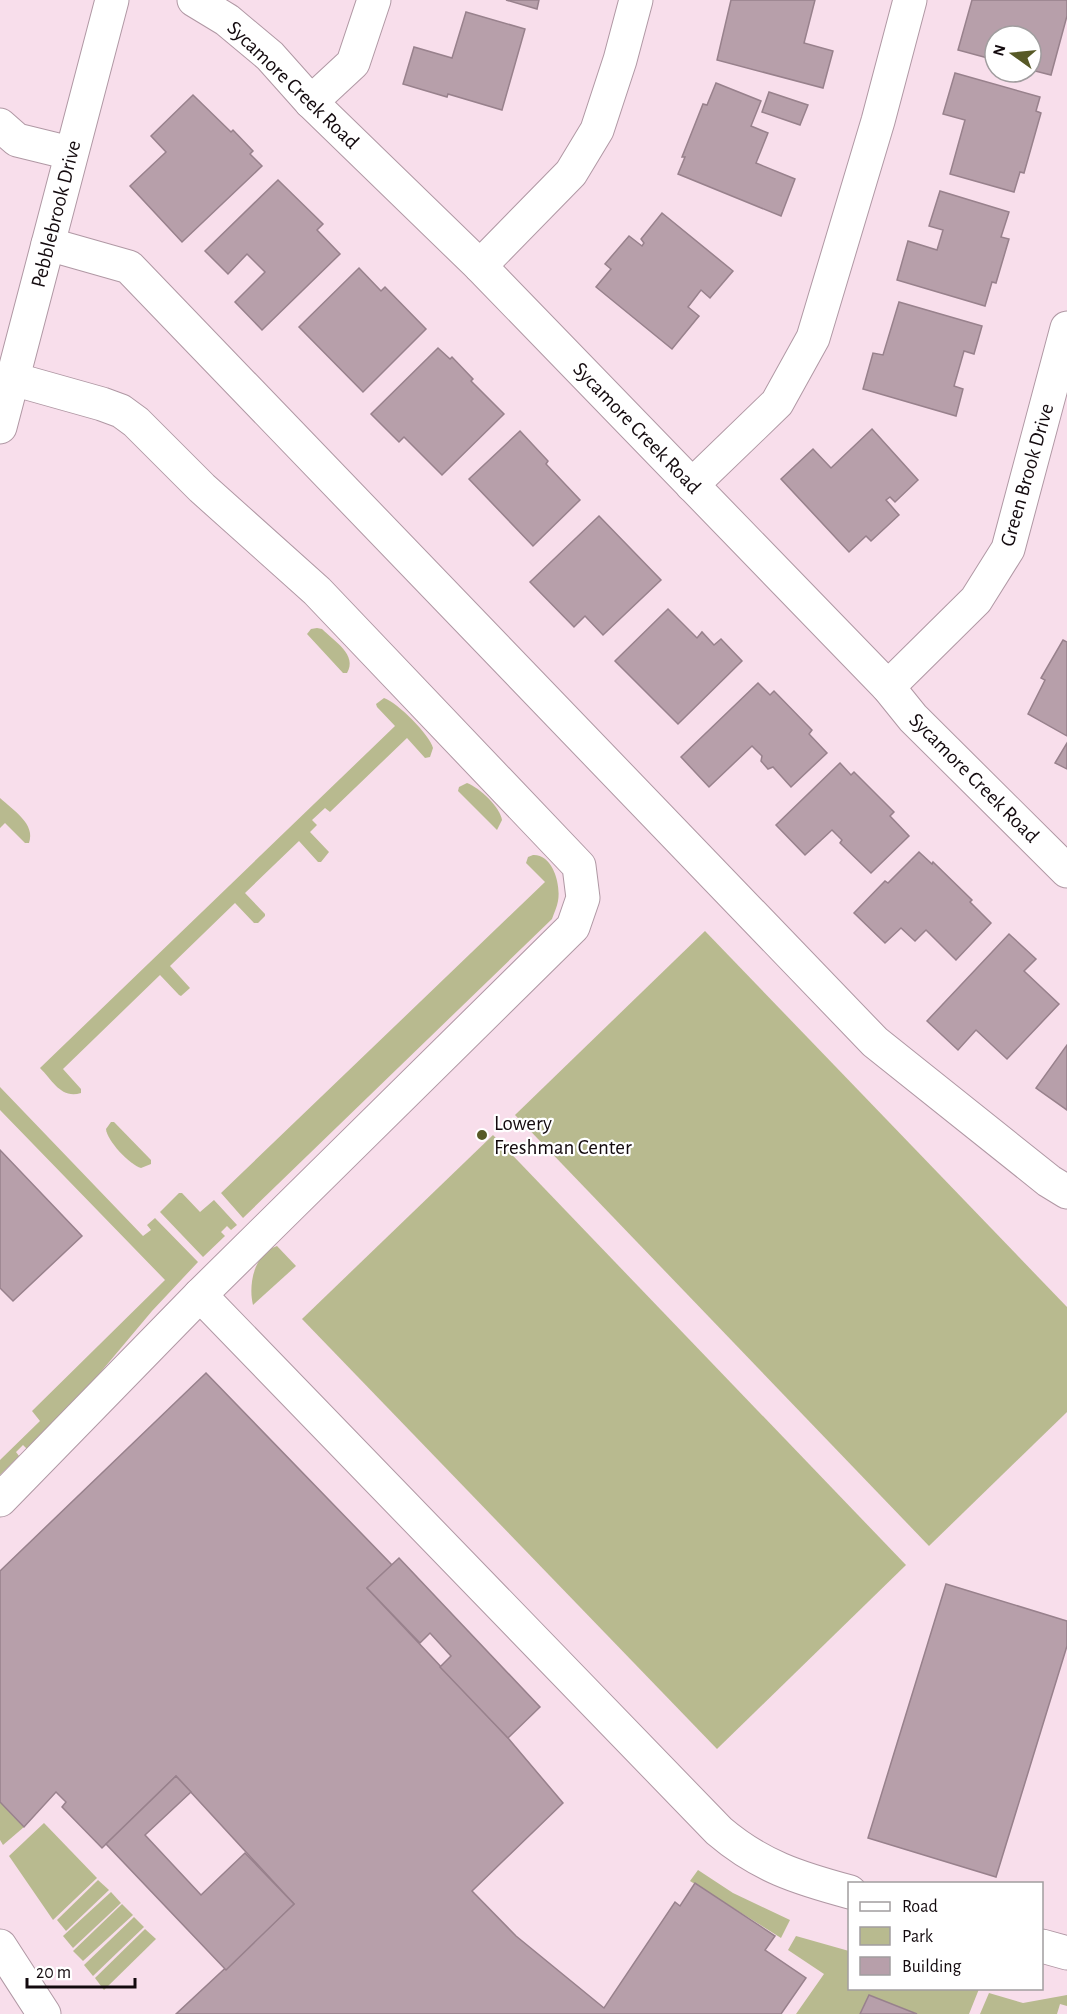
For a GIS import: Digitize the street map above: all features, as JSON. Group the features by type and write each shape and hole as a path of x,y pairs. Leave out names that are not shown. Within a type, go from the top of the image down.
{"street":[{"name":"Pebblebrook Drive","path":"0,427 70,153 112,0"},
{"name":"Sycamore Creek Road","path":"194,0 227,20 270,56 311,102 480,266 888,687 913,718 1067,871"},
{"path":"311,102 353,63 374,0"},
{"path":"480,266 571,173 597,130 620,60 636,0"},
{"path":"692,485 777,404 813,338 878,121 910,0"},
{"path":"0,125 17,140 70,153"},
{"path":"48,244 129,267 874,1042 1048,1181 1067,1192"},
{"name":"Green Brook Drive","path":"888,687 976,600 1008,549 1067,328"},
{"path":"0,1500 200,1295 573,927 583,898 579,866 317,591 202,488 136,422 121,411 102,404 13,379"},
{"path":"200,1295 719,1831 760,1861 788,1874 848,1892"},
{"path":"0,1946 44,2014"},
{"path":"1043,1947 1067,1953"}],"green space":[{"path":"311,629 322,629 347,654 350,666 347,673 343,673 307,634"},
{"path":"384,698 405,713 426,735 433,748 430,757 425,758 407,738 330,812 325,808 312,820 317,825 310,832 329,852 321,862 318,862 299,841 245,893 265,916 258,923 254,923 235,903 170,966 190,988 181,996 160,975 63,1069 81,1089 81,1093 68,1093 58,1088 40,1068 395,726 377,707 376,704"},
{"path":"467,783 483,793 498,809 502,820 497,830 458,791 459,787"},
{"path":"0,798 26,824 30,836 29,843 25,843 5,823 0,828"},
{"path":"533,855 546,860 557,879 559,894 552,919 243,1218 221,1193 545,882 526,863 528,857"},
{"path":"705,931 1067,1307 1067,1412 929,1546 515,1115"},
{"path":"0,1087 143,1236 151,1230 147,1225 155,1218 198,1262 152,1311 73,1405 27,1449 23,1445 16,1452 19,1456 0,1475 0,1460 40,1421 32,1411 165,1280 0,1110"},
{"path":"111,1122 114,1122 151,1160 151,1164 141,1168 120,1152 107,1134 106,1129"},
{"path":"493,1135 906,1565 717,1749 302,1319"},
{"path":"179,1193 182,1193 200,1212 214,1200 237,1225 231,1230 227,1226 221,1232 225,1236 203,1257 160,1212"},
{"path":"277,1246 296,1266 253,1305 251,1288 254,1271 263,1255"},
{"path":"0,1802 24,1827 3,1845 0,1840"},
{"path":"44,1823 97,1878 53,1920 9,1856"},
{"path":"698,1870 733,1893 790,1920 781,1938 690,1881"},
{"path":"98,1880 109,1890 66,1931 57,1920"},
{"path":"111,1892 121,1903 73,1948 63,1936"},
{"path":"122,1904 133,1915 83,1961 73,1951"},
{"path":"134,1917 144,1927 93,1976 84,1965"},
{"path":"145,1929 156,1939 104,1990 95,1978"},
{"path":"796,1936 848,1951 848,1990 979,1990 969,2014 917,2014 869,1995 860,2014 796,2014 824,1974 788,1950"},
{"path":"989,1993 1023,2003 1067,1995 1067,2006 1060,2004 1057,2014 980,2014"}],"building":[{"path":"506,0 539,0 537,9"},
{"path":"731,0 815,0 804,43 833,51 823,88 717,60"},
{"path":"972,0 1067,0 1067,16 1051,75 1043,73 1043,24 983,24 983,57 958,50"},
{"path":"466,12 525,29 502,110 403,84 414,47 452,58"},
{"path":"955,73 983,81 983,84 994,84 1040,97 1036,111 1041,113 1024,173 1020,172 1014,192 950,174 965,120 943,114"},
{"path":"716,83 761,101 751,126 768,133 756,163 795,179 781,216 678,174 685,157 682,157 703,104 707,105"},
{"path":"769,92 808,105 800,125 762,112"},
{"path":"193,95 231,132 233,130 253,151 250,154 262,166 182,242 130,186 166,152 151,136"},
{"path":"278,180 323,224 317,230 340,254 262,330 235,302 265,272 247,254 228,274 205,251"},
{"path":"940,191 1009,212 1001,237 1009,239 996,283 992,282 985,306 897,280 908,241 937,250 943,230 929,226"},
{"path":"662,213 733,271 710,298 701,290 688,307 699,316 672,349 596,287 611,269 605,264 629,236 642,246 644,243 641,239"},
{"path":"359,268 381,291 385,287 426,329 363,392 299,327"},
{"path":"899,302 982,326 974,354 964,351 954,386 963,389 956,416 863,389 873,353 883,355"},
{"path":"438,348 450,359 452,357 473,379 471,381 504,414 442,475 404,437 399,442 371,414"},
{"path":"872,429 918,480 895,502 890,497 886,500 899,515 871,541 866,536 849,552 781,479 813,449 831,468"},
{"path":"520,431 548,461 546,464 580,500 533,546 469,479"},
{"path":"599,516 661,580 603,635 585,616 574,627 530,582"},
{"path":"668,609 697,638 702,632 714,645 721,639 742,661 678,724 615,661"},
{"path":"1063,640 1067,642 1067,736 1028,714 1045,680 1041,678"},
{"path":"758,683 770,695 774,691 812,730 809,734 827,753 791,787 773,767 768,769 761,761 762,756 752,746 709,787 681,757"},
{"path":"1067,743 1067,769 1055,763"},
{"path":"840,763 851,775 854,772 894,812 890,816 909,836 871,873 840,843 842,840 832,830 805,855 776,825"},
{"path":"919,852 932,864 933,862 972,900 970,902 991,923 956,960 926,930 915,941 901,928 885,943 854,913 885,881 888,883"},
{"path":"1009,934 1036,959 1024,971 1059,1004 1007,1059 976,1030 958,1050 927,1021"},
{"path":"1067,1045 1067,1110 1036,1088"},
{"path":"0,1150 82,1236 13,1301 0,1288"},
{"path":"206,1373 392,1565 367,1588 508,1738 563,1803 472,1891 516,1936 604,2008 675,1902 680,1906 695,1883 775,1936 765,1950 806,1978 781,2014 176,2014 294,1904 176,1776 102,1848 62,1807 66,1802 56,1792 24,1827 0,1802 0,1571"},
{"path":"399,1558 540,1707 508,1738 440,1667 451,1656 430,1633 420,1643 367,1588"},
{"path":"946,1584 1067,1621 1067,1646 996,1877 868,1838"},
{"path":"176,1776 191,1792 145,1835 201,1895 245,1853 294,1904 226,1970 106,1844"},
{"path":"869,1995 917,2014 860,2014"}],"place":[{"name":"Lowery Freshman Center","path":"482,1135"}]}
